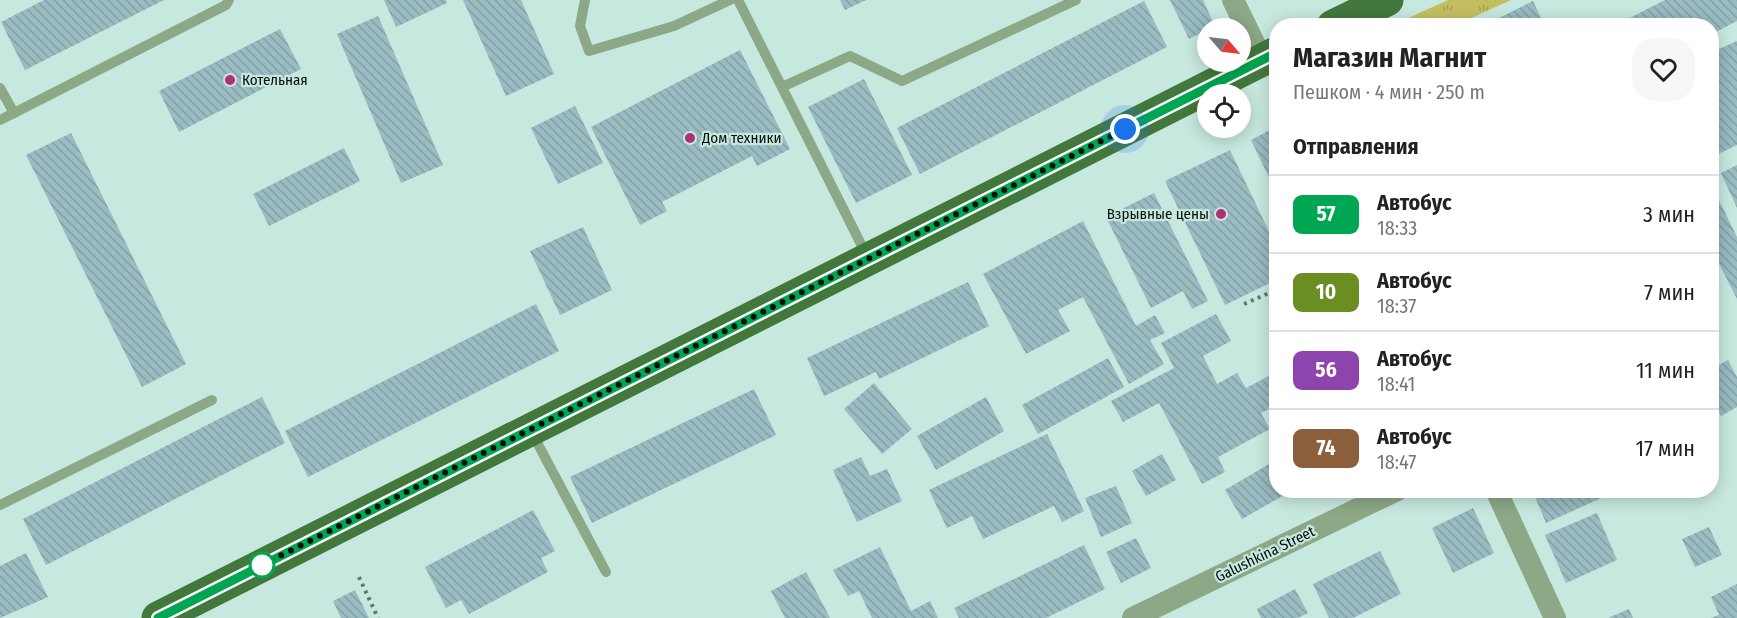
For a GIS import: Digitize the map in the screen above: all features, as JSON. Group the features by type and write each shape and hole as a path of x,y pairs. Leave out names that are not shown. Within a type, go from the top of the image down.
{"main road":[{"path":"1350,18 1387,0"},
{"path":"158,618 1269,56"}],"street":[{"path":"1233,0 1269,56"},
{"name":"Galushkina Street","path":"1133,618 1380,498"},
{"path":"1500,498 1555,618"}],"lane":[{"path":"0,120 226,5 229,0"},
{"path":"585,0 580,27 589,51 674,26 730,0"},
{"path":"738,0 868,259"},
{"path":"782,87 850,56 902,81 1076,0"},
{"path":"0,88 14,113"},
{"path":"0,505 212,400"},
{"path":"530,430 606,572"}],"path":[{"path":"1244,304 1269,293"},
{"path":"359,577 378,618"}],"green space":[{"path":"1448,0 1511,0 1471,18 1408,18"}],"building":[{"path":"44,0 164,0 25,70 1,22"},
{"path":"384,0 446,0 447,3 396,27"},
{"path":"463,0 521,0 554,74 506,96"},
{"path":"840,0 866,0 845,10"},
{"path":"1170,0 1203,0 1211,18 1197,18 1197,35 1189,39"},
{"path":"1665,0 1737,0 1737,21 1719,30 1719,18 1630,18"},
{"path":"1144,1 1167,47 920,174 897,128"},
{"path":"1533,1 1541,18 1499,18"},
{"path":"378,16 443,165 401,183 337,34"},
{"name":"Котельная","path":"280,29 301,69 179,132 159,91"},
{"path":"1737,41 1737,145 1719,154 1719,49"},
{"name":"Дом техники","path":"740,50 790,149 757,166 752,156 662,202 667,211 640,225 591,127"},
{"path":"864,79 912,175 856,203 808,107"},
{"path":"575,106 603,163 558,184 531,128"},
{"path":"1269,131 1269,177 1251,140"},
{"path":"71,133 186,364 142,387 26,155"},
{"path":"344,148 360,181 269,226 253,194"},
{"name":"Взрывные цены","path":"1230,150 1269,231 1269,283 1225,305 1165,181"},
{"path":"1737,165 1737,208 1721,173"},
{"path":"1154,193 1208,301 1192,309 1183,291 1151,308 1106,217"},
{"path":"1719,200 1737,237 1737,299 1719,264"},
{"path":"1083,221 1136,326 1155,315 1165,333 1150,340 1164,364 1129,384 1083,297 1058,310 1070,331 1026,354 983,274"},
{"path":"583,227 612,290 560,315 530,251"},
{"path":"968,282 989,326 879,379 876,372 824,396 807,358"},
{"path":"536,304 559,351 308,477 285,431"},
{"path":"1216,314 1231,341 1203,356 1217,384 1237,373 1246,388 1269,376 1269,409 1261,413 1269,430 1218,457 1225,472 1202,484 1159,403 1123,422 1111,401 1174,368 1161,343"},
{"path":"1108,358 1124,387 1038,434 1022,405"},
{"path":"1728,360 1737,377 1737,407 1721,416 1719,412 1719,365"},
{"path":"874,383 912,429 882,454 844,409"},
{"path":"754,389 776,435 592,523 570,477"},
{"path":"262,397 285,443 46,565 23,519"},
{"path":"986,397 1004,431 936,470 917,436"},
{"path":"1047,434 1084,511 1062,522 1054,506 983,539 972,516 947,528 929,490"},
{"path":"1162,454 1176,480 1146,496 1132,471"},
{"path":"861,457 870,476 887,469 902,501 857,522 833,470"},
{"path":"1269,464 1269,498 1279,498 1242,519 1225,490"},
{"path":"1116,486 1132,523 1101,537 1085,498"},
{"path":"1535,498 1601,498 1546,523"},
{"path":"1473,508 1494,553 1453,573 1432,528"},
{"path":"533,510 555,551 541,558 548,572 469,614 461,600 446,608 425,567"},
{"path":"1597,513 1617,560 1566,583 1545,535"},
{"path":"1709,527 1722,555 1695,567 1682,539"},
{"path":"1136,538 1151,568 1121,583 1106,552"},
{"path":"1084,545 1105,589 1046,618 959,618 954,608"},
{"path":"880,547 911,611 930,601 938,618 872,618 859,591 848,596 833,570"},
{"path":"1380,551 1401,594 1353,618 1329,618 1313,584"},
{"path":"26,553 48,597 0,618 0,566"},
{"path":"806,572 830,618 785,618 771,591"},
{"path":"1737,584 1737,618 1711,618 1719,615 1711,597"},
{"path":"1295,589 1308,613 1298,618 1261,618 1257,609"},
{"path":"355,590 369,618 341,618 333,601"},
{"path":"1629,609 1633,618 1608,618"}],"bus line":[{"name":"57","path":"158,618 1269,56"}],"place":[{"name":"Котельная","path":"230,80"},
{"name":"Дом техники","path":"690,138"},
{"name":"Взрывные цены","path":"1221,214"}],"route":[{"path":"262,565 1125,129"}]}
